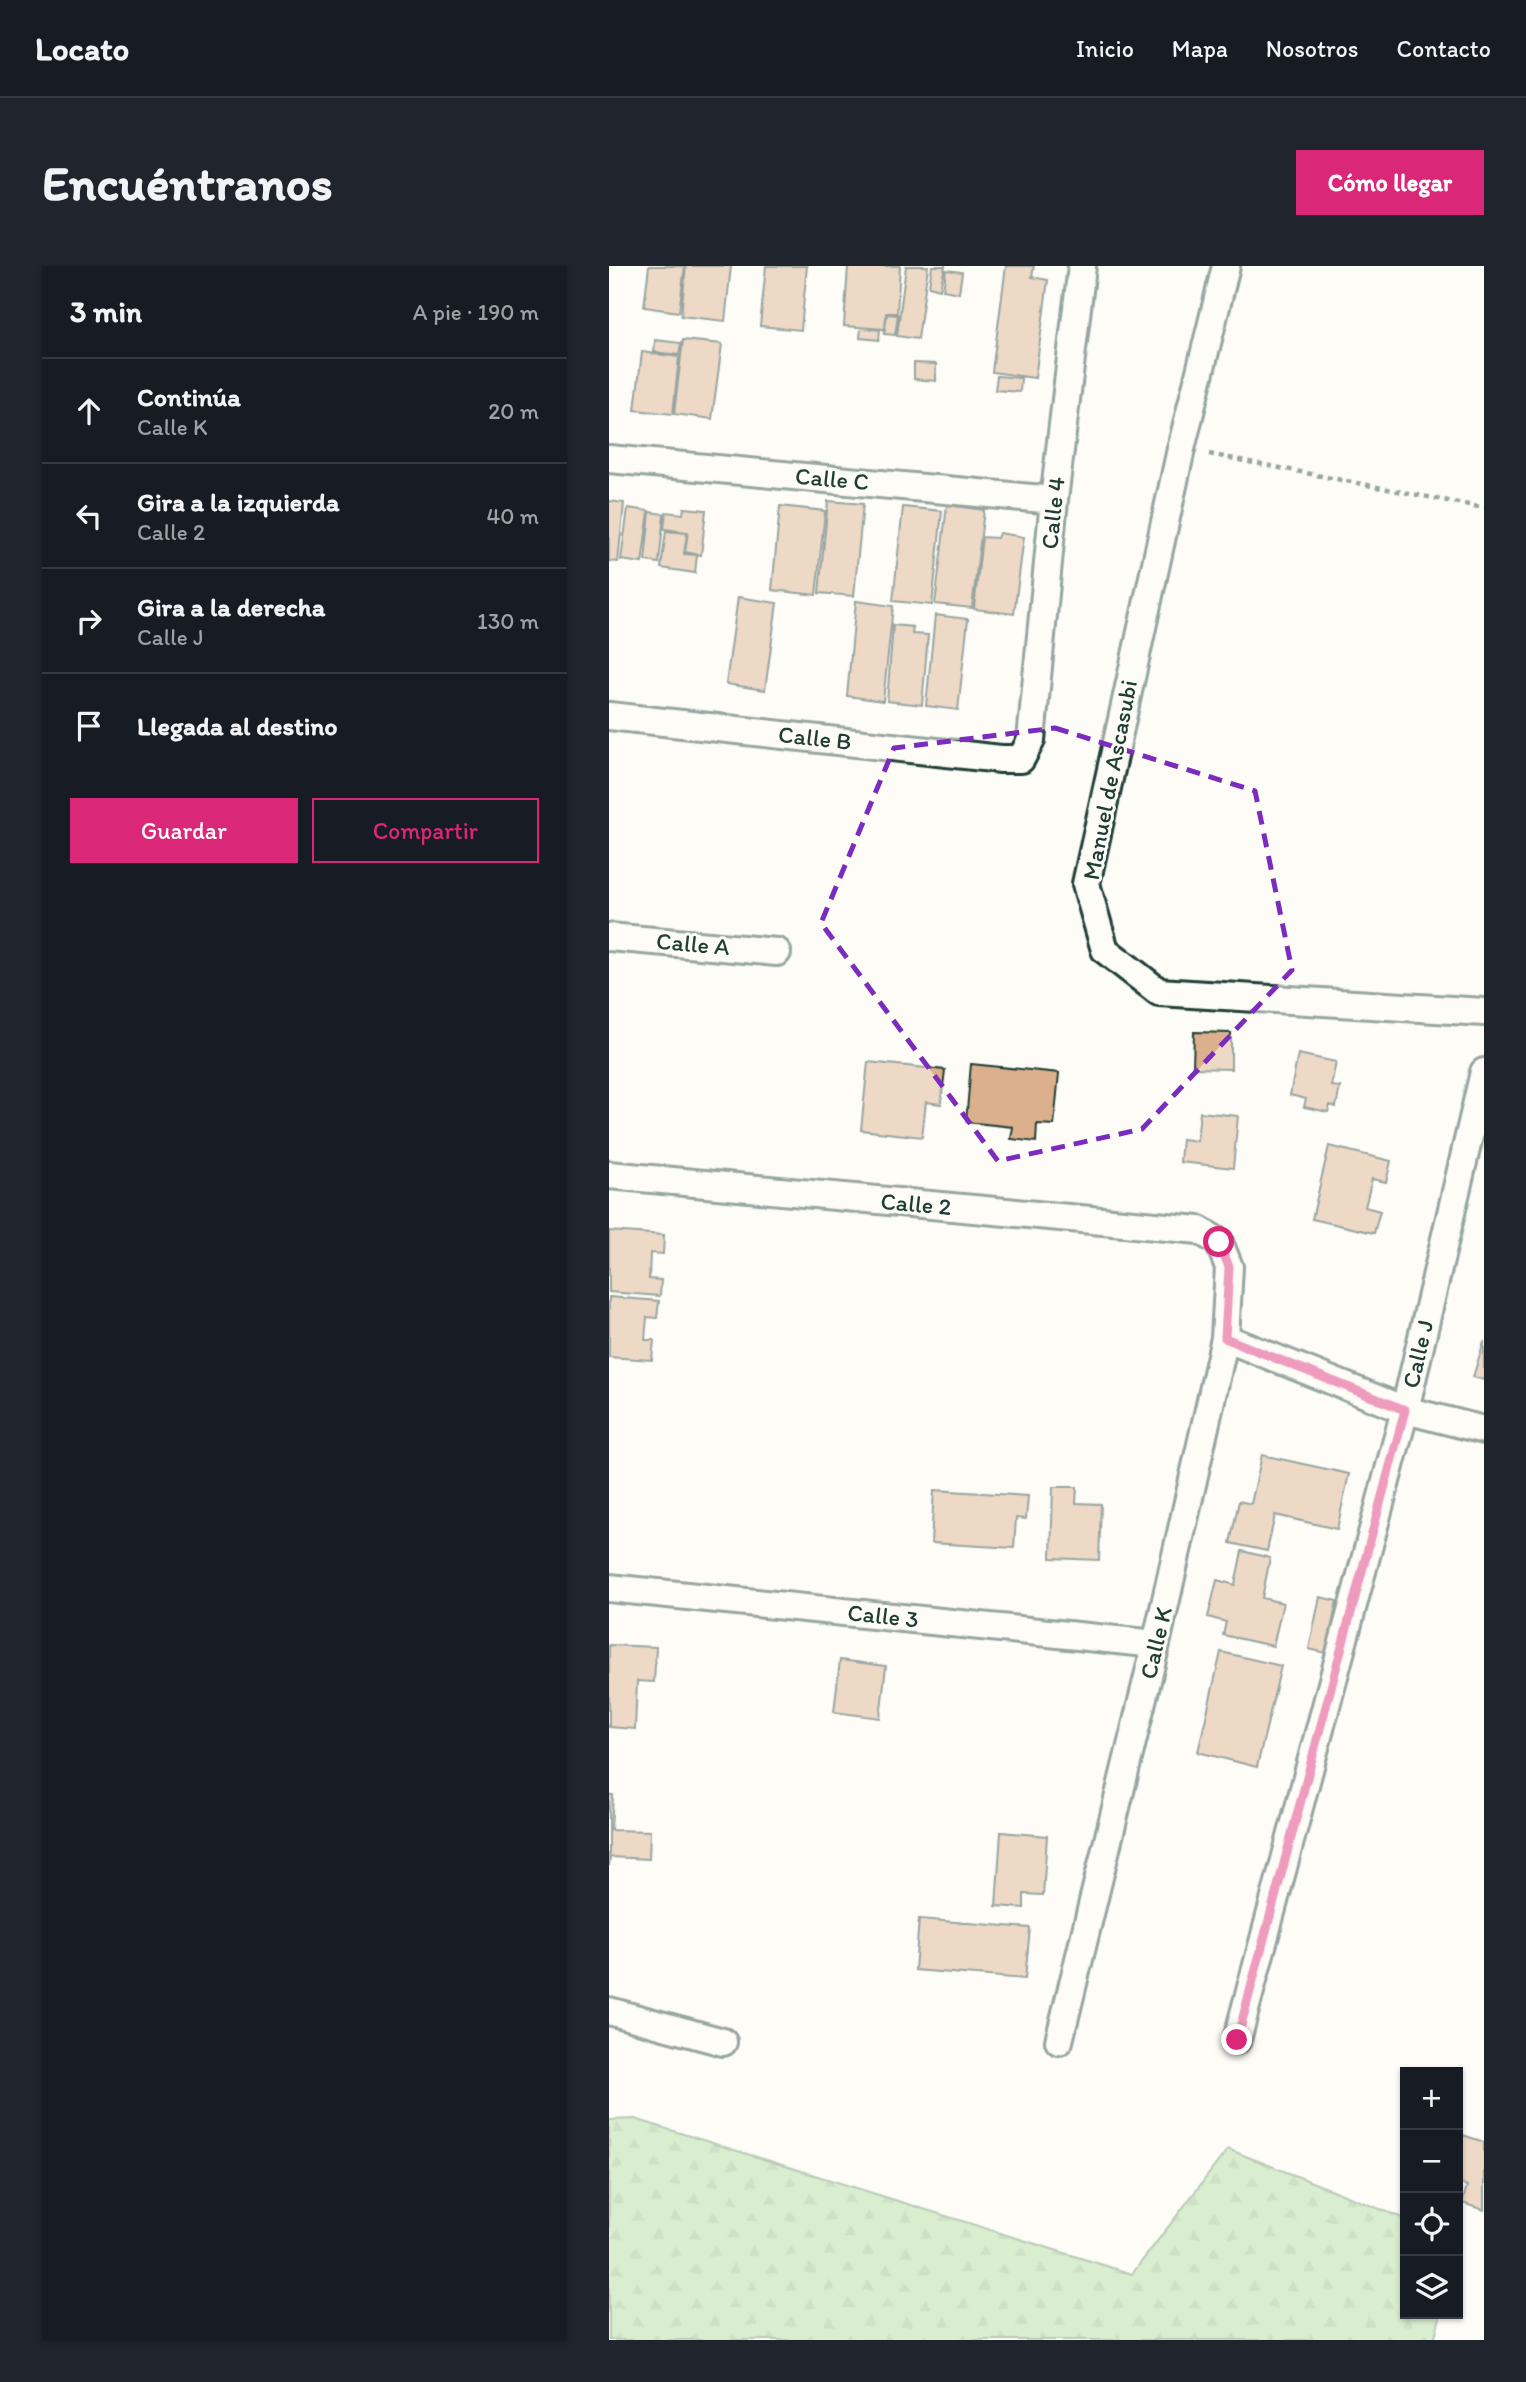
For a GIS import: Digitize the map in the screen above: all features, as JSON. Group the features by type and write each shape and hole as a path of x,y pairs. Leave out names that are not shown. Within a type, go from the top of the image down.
{"street":[{"name":"Calle 4","path":"1021,759 1031,740 1054,500 1083,266"},
{"name":"Manuel de Ascasubi","path":"1226,266 1181,449 1086,884 1105,950 1159,992 1484,1012"},
{"name":"Calle C","path":"609,459 1054,500"},
{"name":"Calle B","path":"609,716 1021,759"},
{"name":"Calle A","path":"609,937 777,952"},
{"name":"Calle J","path":"1237,2040 1405,1410 1484,1072"},
{"name":"Calle 2","path":"609,1175 1199,1230 1219,1242"},
{"name":"Calle K","path":"1059,2041 1156,1644 1225,1338 1229,1267 1219,1242"},
{"path":"1225,1338 1405,1410 1484,1430"},
{"name":"Calle 3","path":"609,1588 1156,1644"},
{"path":"609,2011 723,2042"}],"path":[{"path":"1181,449 1484,508"}],"highlighted area":[{"path":"1055,728 1255,791 1292,970 1142,1129 998,1161 821,923 894,748"}],"green space":[{"path":"635,2119 1132,2274 1228,2149 1400,2217 1400,2319 1440,2319 1434,2340 609,2340 609,2120"}],"building":[{"path":"649,266 685,266 679,312 644,307"},
{"path":"686,266 731,266 725,321 681,316"},
{"path":"766,266 807,266 801,330 760,326"},
{"path":"848,266 900,266 897,313 886,313 885,329 844,326"},
{"path":"906,266 928,266 918,339 897,336"},
{"path":"932,266 945,266 940,289 929,286"},
{"path":"1006,266 1034,266 1032,277 1048,280 1035,378 992,372"},
{"path":"946,270 962,272 959,293 943,290"},
{"path":"887,314 898,315 895,335 884,334"},
{"path":"861,328 880,330 879,340 860,338"},
{"path":"655,340 681,343 679,355 654,352"},
{"path":"683,340 722,344 712,419 674,414"},
{"path":"642,352 679,357 673,414 635,410"},
{"path":"914,363 936,364 936,381 914,379"},
{"path":"997,376 1021,378 1020,392 995,390"},
{"path":"609,501 624,503 618,562 609,561"},
{"path":"828,501 863,504 854,596 819,593"},
{"path":"947,505 984,510 972,608 935,604"},
{"path":"780,506 825,511 816,595 772,590"},
{"path":"903,507 942,511 932,605 893,601"},
{"path":"628,508 649,511 642,563 621,560"},
{"path":"684,508 706,510 701,555 685,552 688,532 664,529 666,512 683,514"},
{"path":"650,512 664,514 659,563 645,561"},
{"path":"666,531 687,533 684,554 697,555 695,573 661,568"},
{"path":"999,533 1024,537 1014,614 974,609 982,537 997,538"},
{"path":"738,597 777,603 765,690 726,684"},
{"path":"856,601 893,606 883,701 847,696"},
{"path":"935,615 968,619 958,710 926,706"},
{"path":"893,625 913,627 912,634 928,635 922,705 887,701"},
{"path":"1194,1032 1231,1033 1231,1069 1193,1068"},
{"path":"1298,1054 1336,1062 1331,1086 1340,1087 1336,1107 1330,1105 1328,1112 1304,1107 1306,1099 1290,1095"},
{"path":"868,1062 945,1070 941,1104 926,1102 922,1137 861,1130"},
{"path":"971,1064 1059,1073 1054,1125 1037,1124 1036,1142 1011,1139 1013,1127 966,1122"},
{"path":"1200,1112 1238,1116 1233,1168 1180,1162 1182,1139 1197,1141"},
{"path":"1329,1146 1391,1161 1386,1182 1372,1179 1365,1207 1380,1211 1374,1233 1312,1219"},
{"path":"609,1231 664,1235 663,1254 650,1253 649,1279 661,1280 660,1296 609,1292"},
{"path":"609,1297 659,1301 657,1318 647,1317 645,1340 654,1340 652,1360 609,1357"},
{"path":"1484,1341 1484,1380 1473,1377"},
{"path":"1262,1455 1349,1474 1337,1529 1275,1515 1267,1551 1230,1543 1239,1501 1251,1504"},
{"path":"1053,1487 1077,1487 1076,1503 1101,1504 1099,1560 1051,1558"},
{"path":"934,1490 1028,1496 1026,1519 1016,1518 1014,1548 931,1543"},
{"path":"1242,1551 1270,1558 1262,1598 1283,1603 1273,1646 1223,1635 1226,1622 1208,1617 1217,1580 1235,1585"},
{"path":"1320,1597 1337,1601 1326,1653 1309,1649"},
{"path":"609,1645 656,1647 654,1682 637,1681 635,1729 609,1727"},
{"path":"1221,1652 1281,1666 1257,1767 1198,1752"},
{"path":"840,1660 886,1666 880,1718 834,1712"},
{"path":"609,1795 613,1795 611,1830 650,1831 649,1859 610,1857 609,1866"},
{"path":"1001,1832 1047,1836 1043,1895 1024,1894 1024,1908 996,1906"},
{"path":"919,1919 1030,1928 1025,1979 915,1970"},
{"path":"1463,2135 1484,2142 1484,2210 1463,2203 1467,2186 1463,2185"}],"route":[{"path":"1219,1242 1229,1267 1225,1338 1405,1410 1237,2040"}]}
